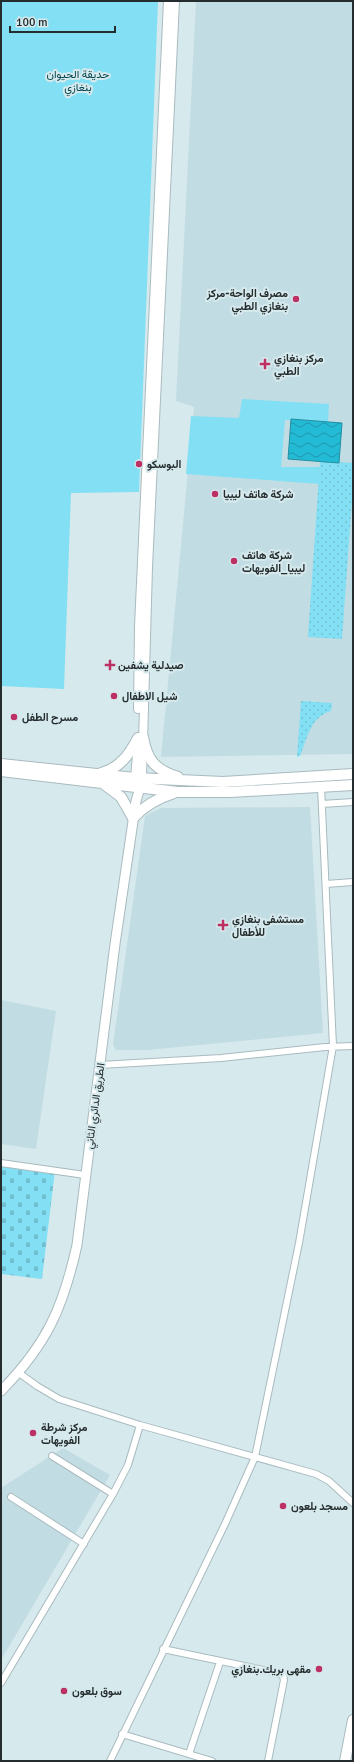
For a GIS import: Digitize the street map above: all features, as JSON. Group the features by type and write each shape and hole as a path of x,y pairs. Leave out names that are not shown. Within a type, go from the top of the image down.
{"highway":[{"path":"1,772 100,778 126,759 141,738"},
{"path":"141,738 146,752 154,765 168,774 191,781"},
{"path":"1,764 138,783 178,792 230,792 353,785"},
{"path":"138,783 191,781 247,782 353,774"},
{"path":"100,778 121,797 133,818 153,802 178,792"},
{"path":"346,1761 353,1720"}],"main road":[{"path":"141,738 138,626 168,1"},
{"path":"138,783 175,1"},
{"name":"الطريق الدائري الثاني","path":"1,1391 19,1373 47,1333 61,1307 77,1245 85,1175 138,783"}],"street":[{"path":"110,1761 163,1649 225,1524 255,1457 299,1243 333,1046 322,787"},
{"path":"322,804 353,802"},
{"path":"326,884 353,882"},
{"path":"100,1065 221,1058 333,1046 353,1046"},
{"path":"1,1163 85,1175"},
{"path":"19,1373 59,1399 140,1425 323,1476 353,1503"},
{"path":"1,1683 113,1494 128,1465 140,1425"},
{"path":"52,1456 113,1494"},
{"path":"11,1497 84,1544"},
{"path":"163,1649 283,1676 284,1680 268,1761"},
{"path":"189,1754 220,1662"},
{"path":"122,1734 212,1761"}],"shaded area":[{"name":"مركز بنغازي الطبي","path":"196,1 353,1 353,754 161,757 194,407 176,401"},
{"name":"مستشفى بنغازي للأطفال","path":"310,807 323,1033 148,1050 116,1050 113,1045 145,816 161,808"},
{"path":"1,1000 56,1011 36,1149 1,1144"},
{"path":"63,1448 110,1475 1,1660 1,1488"}],"green space":[{"name":"حديقة الحيوان بنغازي","path":"1,1 158,1 139,492 71,493 64,689 1,686"},
{"path":"242,399 329,404 328,422 285,420 281,467 320,467 319,484 186,474 191,416 239,418"},
{"path":"320,461 353,463 353,486 342,639 308,637"},
{"path":"301,701 332,703 331,711 318,718 314,723 300,756 297,757"},
{"path":"1,1163 55,1170 42,1279 1,1274"}],"water":[{"path":"291,419 342,423 339,463 288,459"}],"place":[{"name":"مصرف الواحة-مركز بنغازي الطبي","path":"296,299"},
{"name":"مركز بنغازي الطبي","path":"265,364"},
{"name":"البوسكو","path":"139,464"},
{"name":"شركة هاتف ليبيا","path":"215,494"},
{"name":"شركة هاتف ليبيا_الفويهات","path":"234,561"},
{"name":"صيدلية يشفين","path":"110,665"},
{"name":"شيل الاطفال","path":"114,696"},
{"name":"مسرح الطفل","path":"14,717"},
{"name":"مستشفى بنغازي للأطفال","path":"223,925"},
{"name":"مركز شرطة الفويهات","path":"33,1433"},
{"name":"مسجد بلعون","path":"283,1506"},
{"name":"مقهى بريك.بنغازي","path":"319,1669"},
{"name":"سوق بلعون","path":"64,1691"}]}
